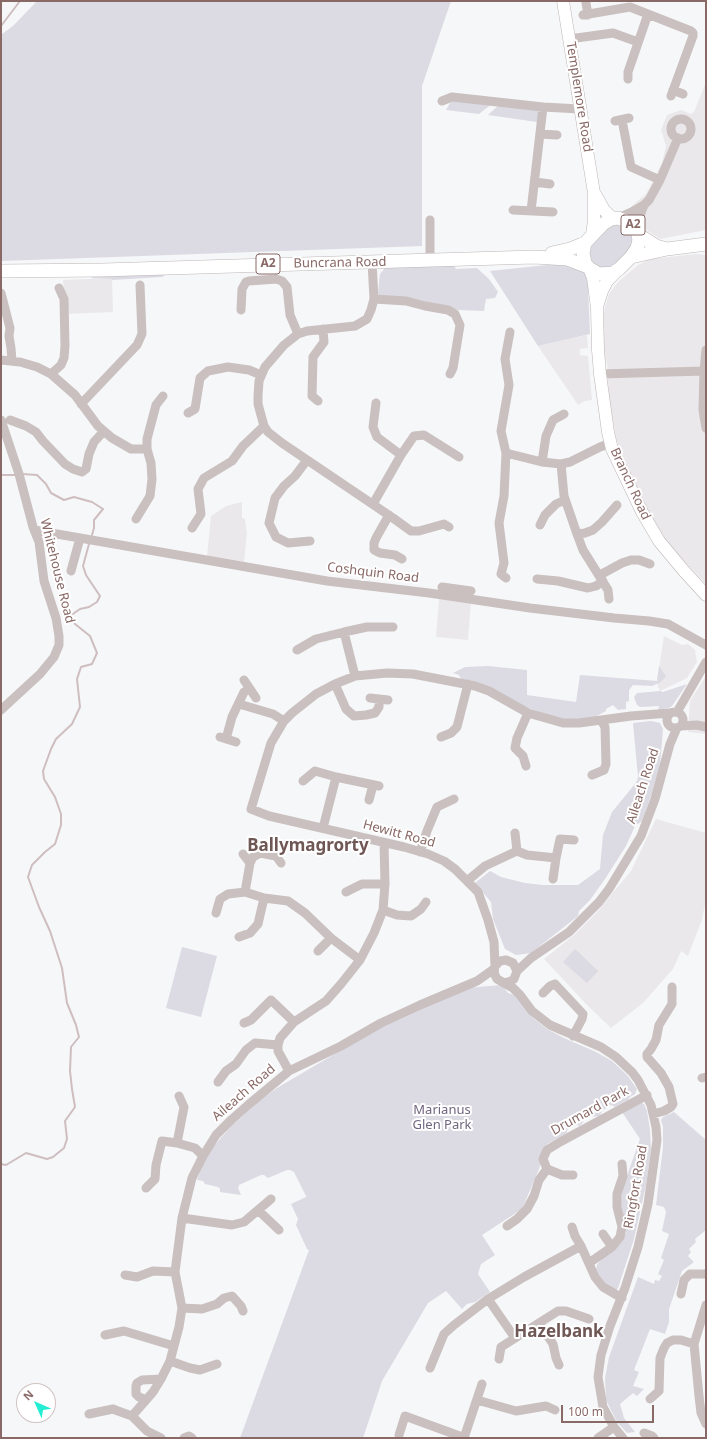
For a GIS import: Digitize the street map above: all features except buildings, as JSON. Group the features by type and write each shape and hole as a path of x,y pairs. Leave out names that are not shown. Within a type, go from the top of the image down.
{"highway":[{"name":"A2","path":"588,239 603,224 611,219 617,218 631,223 638,233 656,246 667,249"},
{"name":"A2","path":"588,268 599,274 612,273 619,269 631,257 637,248 638,233"},
{"name":"Buncrana Road","path":"534,257 570,249 588,239"},
{"path":"588,239 583,258 588,268"},
{"name":"A2","path":"631,257 667,249 705,246"},
{"name":"Buncrana Road","path":"1,271 102,270 534,257 567,259 579,262 588,268"}],"main road":[{"name":"Templemore Road","path":"563,1 594,193 594,220 588,239"},
{"name":"Templemore Road","path":"594,193 604,210 610,216 617,218"},
{"name":"Branch Road","path":"588,268 593,278 597,308 600,374 608,432 611,443 618,462 642,512 659,541 706,594"},
{"name":"Branch Road","path":"597,308 605,286 619,269"}],"street":[{"path":"586,3 586,15 630,7 691,30 694,33 694,36 672,93 683,94"},
{"path":"617,71 628,75 648,14"},
{"path":"569,39 613,33 638,42"},
{"path":"442,101 452,97 543,107 580,108"},
{"path":"531,211 543,107"},
{"path":"622,120 631,167 660,180"},
{"path":"540,134 558,135"},
{"path":"617,218 628,215 644,205 653,195 678,138"},
{"path":"534,182 550,184"},
{"path":"638,233 640,216 644,205"},
{"path":"513,210 553,212"},
{"path":"430,220 430,261"},
{"path":"372,262 374,299 367,319 355,326 307,331 298,334 270,360 261,375 258,396 258,404 264,426 268,432 282,443 411,531 418,531 444,524 449,527"},
{"path":"241,310 242,289 246,282 282,281 287,287 290,315 298,334"},
{"path":"81,404 137,345 142,334 140,285"},
{"path":"51,374 61,364 64,358 64,299 59,288"},
{"path":"1,293 10,328 9,336 12,360"},
{"path":"374,299 406,301 448,310 455,314 460,325 453,368 450,374"},
{"path":"318,401 312,396 313,357 324,342 323,329"},
{"path":"506,578 501,574 504,564 499,523 504,496 506,454 501,431 509,385 505,359 510,332"},
{"path":"706,350 703,410 706,428"},
{"path":"1,360 20,362 37,367 51,374 70,390 104,431 112,438 131,449 147,449"},
{"path":"188,413 195,408 200,378 208,370 228,367 249,370 261,375"},
{"path":"600,374 704,372"},
{"path":"136,519 150,496 152,479 151,463 147,449 147,439 156,405 163,396"},
{"path":"376,403 373,427 377,437 401,455"},
{"path":"542,462 546,436 553,420 564,414"},
{"path":"6,420 26,426 36,432 42,441 65,464 82,472 86,469 88,464 89,454 94,442 104,431"},
{"name":"Whitehouse Road","path":"1,710 40,674 54,657 59,645 56,618 44,581 39,542 34,530 18,474 6,420"},
{"path":"192,528 201,514 198,489 204,478 232,461 243,446 264,426"},
{"path":"373,504 401,455 414,436 424,434 459,457"},
{"path":"506,454 542,462 560,464 570,462 611,443"},
{"path":"307,460 275,498 269,523 276,536 288,543 310,541"},
{"path":"560,464 565,500 577,534 583,550 608,590 609,599"},
{"path":"540,525 545,515 556,504 565,500"},
{"path":"577,534 585,534 593,530 617,505"},
{"path":"389,515 376,538 374,550 402,559"},
{"name":"Coshquin Road","path":"34,530 327,581 459,594 530,608 658,622 668,624 706,645"},
{"path":"71,571 80,538"},
{"path":"537,579 558,581 588,588 596,586 601,578 622,563 631,560 639,560 650,564"},
{"path":"442,587 459,594 472,591"},
{"path":"297,650 316,639 344,632 367,627 393,627"},
{"path":"344,632 355,676"},
{"path":"675,721 706,662"},
{"path":"239,704 273,714 284,721 316,694 355,676 387,673 412,674 468,684 489,691 528,713 563,722 580,723 657,713 675,721 701,726"},
{"path":"244,680 256,698"},
{"path":"335,684 346,709 354,716 375,713 379,707 379,699"},
{"path":"441,737 451,733 457,727 468,684"},
{"path":"236,742 223,738 244,692 250,689"},
{"path":"526,766 524,756 515,748 517,738 528,713"},
{"path":"592,775 604,770 606,764 605,727 601,720"},
{"name":"Hewitt Road","path":"284,721 271,744 251,809 269,816 420,852 444,861 455,869 478,892 494,942 495,968"},
{"name":"Aileach Road","path":"517,973 531,958 569,932 599,902 609,889 641,836 655,799 675,721"},
{"path":"303,781 315,771 376,786 369,800"},
{"path":"323,828 336,777"},
{"path":"420,852 437,807 454,799"},
{"path":"514,833 518,852"},
{"path":"553,879 560,839 574,840"},
{"path":"289,1071 278,1051 278,1045 282,1034 294,1022 326,1001 360,960 372,937 383,910 385,884 384,843"},
{"path":"467,881 486,866 518,852 527,855 556,858"},
{"path":"245,892 250,863 253,857 260,853 276,856 281,863"},
{"path":"243,854 250,863"},
{"path":"346,892 362,884 385,884"},
{"path":"216,913 220,899 228,894 245,892 264,898 288,901 306,913 331,938 360,960"},
{"path":"238,937 250,933 258,924 264,898"},
{"path":"383,910 397,915 411,916 421,909 426,902"},
{"path":"318,951 331,938"},
{"name":"Hewitt Road","path":"494,942 509,961"},
{"name":"Aileach Road","path":"509,961 531,958"},
{"path":"500,961 509,961 515,964 517,973 511,981 502,982 495,976 495,968 500,961"},
{"name":"Aileach Road","path":"132,1416 161,1379 170,1361 179,1327 182,1308 175,1272 182,1218 192,1178 203,1156 216,1136 231,1120 289,1071 341,1046 380,1023 477,981 495,968"},
{"name":"Ringfort Road","path":"517,973 520,995"},
{"name":"Aileach Road","path":"477,981 502,982"},
{"name":"Ringfort Road","path":"502,982 520,995 532,1010 550,1025 601,1047 616,1057 632,1072 647,1095 653,1114 657,1140 652,1186 638,1247 622,1298 610,1326 601,1355 598,1377 603,1407 614,1428 622,1438"},
{"path":"543,993 550,986 555,984 583,1014 573,1036"},
{"path":"653,1114 664,1112 673,1104 669,1087 661,1073 647,1057 647,1054 656,1040 660,1025 672,1004 671,984"},
{"path":"244,1023 251,1020 271,1000 294,1022"},
{"path":"218,1082 226,1071 236,1064 246,1050 255,1043 278,1045"},
{"name":"Drumard Park","path":"547,1169 543,1159 547,1150 566,1138 647,1095"},
{"path":"177,1143 184,1107 179,1096"},
{"path":"146,1188 155,1179 156,1165 162,1141 177,1143 194,1148 203,1156"},
{"path":"589,1263 612,1247 620,1237 622,1227 617,1207 617,1194 623,1176 622,1164"},
{"path":"507,1226 527,1209 534,1196 539,1180 547,1169 562,1175 573,1175"},
{"path":"182,1218 232,1225 244,1222 259,1211 271,1199"},
{"path":"259,1211 279,1230"},
{"path":"572,1227 595,1277 603,1287 622,1298"},
{"path":"603,1234 612,1247"},
{"path":"430,1368 444,1334 454,1325 488,1299 581,1246"},
{"path":"125,1275 137,1277 154,1271 175,1272"},
{"path":"681,1294 684,1280 690,1274 706,1274"},
{"path":"182,1308 202,1308 217,1304 224,1298 232,1296 241,1306 243,1311"},
{"path":"488,1299 515,1338"},
{"path":"706,1305 694,1344 701,1413 706,1424"},
{"path":"499,1359 501,1347 558,1311 584,1314"},
{"path":"539,1323 553,1344 559,1365"},
{"path":"106,1335 124,1331 174,1346"},
{"path":"650,1399 658,1391 660,1358 667,1343 673,1340 681,1340 694,1344"},
{"path":"170,1361 200,1370 217,1364"},
{"path":"146,1400 136,1394 137,1383 142,1380 161,1379"},
{"path":"399,1435 405,1416 445,1435 465,1438 482,1384"},
{"path":"477,1400 516,1411 546,1406 555,1410"},
{"path":"89,1414 113,1409 132,1416 147,1431 161,1438"},
{"path":"598,1438 614,1428"},
{"path":"644,1433 654,1438"},
{"path":"184,1438 189,1436 192,1438"}],"shaded area":[{"path":"706,82 706,230 660,239 648,231 627,210 646,194 662,163 666,146 661,130 667,115 681,110 691,114 694,112"},
{"path":"696,254 706,255 706,584 662,538 641,504 616,438 609,397 607,363 603,354 603,321 605,307 609,294 618,282 638,265 650,259"},
{"path":"112,278 113,312 67,314 63,280"},
{"path":"587,335 588,348 580,349 580,355 588,356 592,400 585,401 578,405 538,346"},
{"path":"242,502 242,518 245,519 247,533 244,562 207,557 211,516 226,506"},
{"path":"439,599 471,603 468,640 436,637"},
{"path":"664,636 682,645 688,644 695,650 697,662 687,678 660,691 657,681"},
{"path":"706,676 706,734 688,732 690,701"},
{"path":"656,819 706,833 706,899 702,920 688,956 681,951 673,969 643,1003 611,1028 544,959 574,935 596,913 631,871"}],"green space":[{"path":"37,1 451,1 422,86 422,246 1,261 1,35 14,25"},
{"path":"453,101 493,103 479,114 446,110"},
{"path":"499,105 539,109 537,122 488,115"},
{"path":"610,223 630,227 634,245 613,267 597,268 588,258 590,243"},
{"path":"566,263 585,272 591,288 588,289 590,334 538,346 490,271"},
{"path":"453,264 456,269 477,268 489,279 498,292 495,298 486,299 484,311 459,310 380,297 378,293 380,274 385,268 405,266 438,267"},
{"path":"167,274 162,277 112,280 91,278 92,277"},
{"path":"488,666 527,670 527,695 576,702 580,675 657,681 659,666 666,676 661,682 652,686 633,685 629,690 629,701 626,702 626,709 618,710 613,705 606,709 606,711 593,718 570,721 523,706 488,688 461,679 459,675 453,673 465,667"},
{"path":"687,684 669,708 658,710 659,706 640,707 637,705 634,697 637,693 663,692"},
{"path":"651,721 660,723 663,729 660,765 652,793 642,821 635,826 626,846 605,879 590,900 579,911 578,916 531,953 516,955 505,949 493,919 491,902 475,883 490,871 501,877 525,883 543,885 578,885 600,869 603,835 612,812 637,781 638,777 633,723"},
{"path":"182,947 217,956 201,1017 166,1008"},
{"path":"575,949 598,971 587,983 563,962"},
{"name":"Marianus Glen Park","path":"502,985 508,993 515,995 532,1017 547,1029 612,1061 627,1075 637,1089 635,1094 628,1100 615,1107 611,1105 602,1111 600,1116 587,1117 580,1126 577,1125 567,1130 567,1133 547,1144 539,1169 522,1209 482,1235 495,1255 481,1264 478,1274 490,1292 475,1302 467,1304 462,1309 446,1291 428,1303 382,1381 363,1438 240,1438 309,1250 307,1249 296,1225 298,1219 291,1204 306,1196 294,1172 290,1170 268,1178 261,1175 239,1185 238,1188 241,1195 220,1192 218,1187 205,1184 203,1181 197,1180 207,1154 232,1125 256,1103 277,1088 382,1026 465,988"},
{"path":"641,1102 644,1104 647,1111 651,1150 646,1185 634,1239 616,1291 611,1290 596,1270 597,1265 602,1258 622,1241 626,1232 621,1203 622,1190 640,1139 622,1112"},
{"path":"674,1112 706,1140 706,1230 695,1239 696,1242 689,1249 691,1252 688,1256 694,1262 682,1271 669,1309 669,1322 665,1334 650,1329 634,1370 639,1372 633,1386 644,1389 637,1396 633,1393 620,1404 624,1418 635,1432 627,1433 617,1422 606,1400 605,1378 609,1357 638,1277 654,1284 655,1280 659,1281 662,1276 658,1274 664,1260 661,1258 669,1234 662,1231 666,1212 664,1207 656,1205 663,1147 663,1127 661,1120 663,1117"}],"waterway":[{"path":"1,26 20,1"},
{"path":"22,474 37,475 46,484 51,493 64,500 74,497 92,502 103,509 94,520 92,535"},
{"path":"1,475 16,475"},
{"path":"1,1164 6,1165 26,1153 47,1159 53,1157 64,1148 67,1139 65,1121 75,1107 70,1071 71,1047 79,1037 67,1003 62,968 50,931 28,877 32,865 55,844 61,825 61,814 55,797 44,779 43,771 56,739 72,724 80,707 77,679 81,667 92,664 97,653 90,636 75,624 70,616 80,609 89,607 97,602 100,596 86,575 83,566 89,544"}],"district":[{"name":"Ballymagrorty","path":"308,846"},
{"name":"Hazelbank","path":"559,1332"}]}
